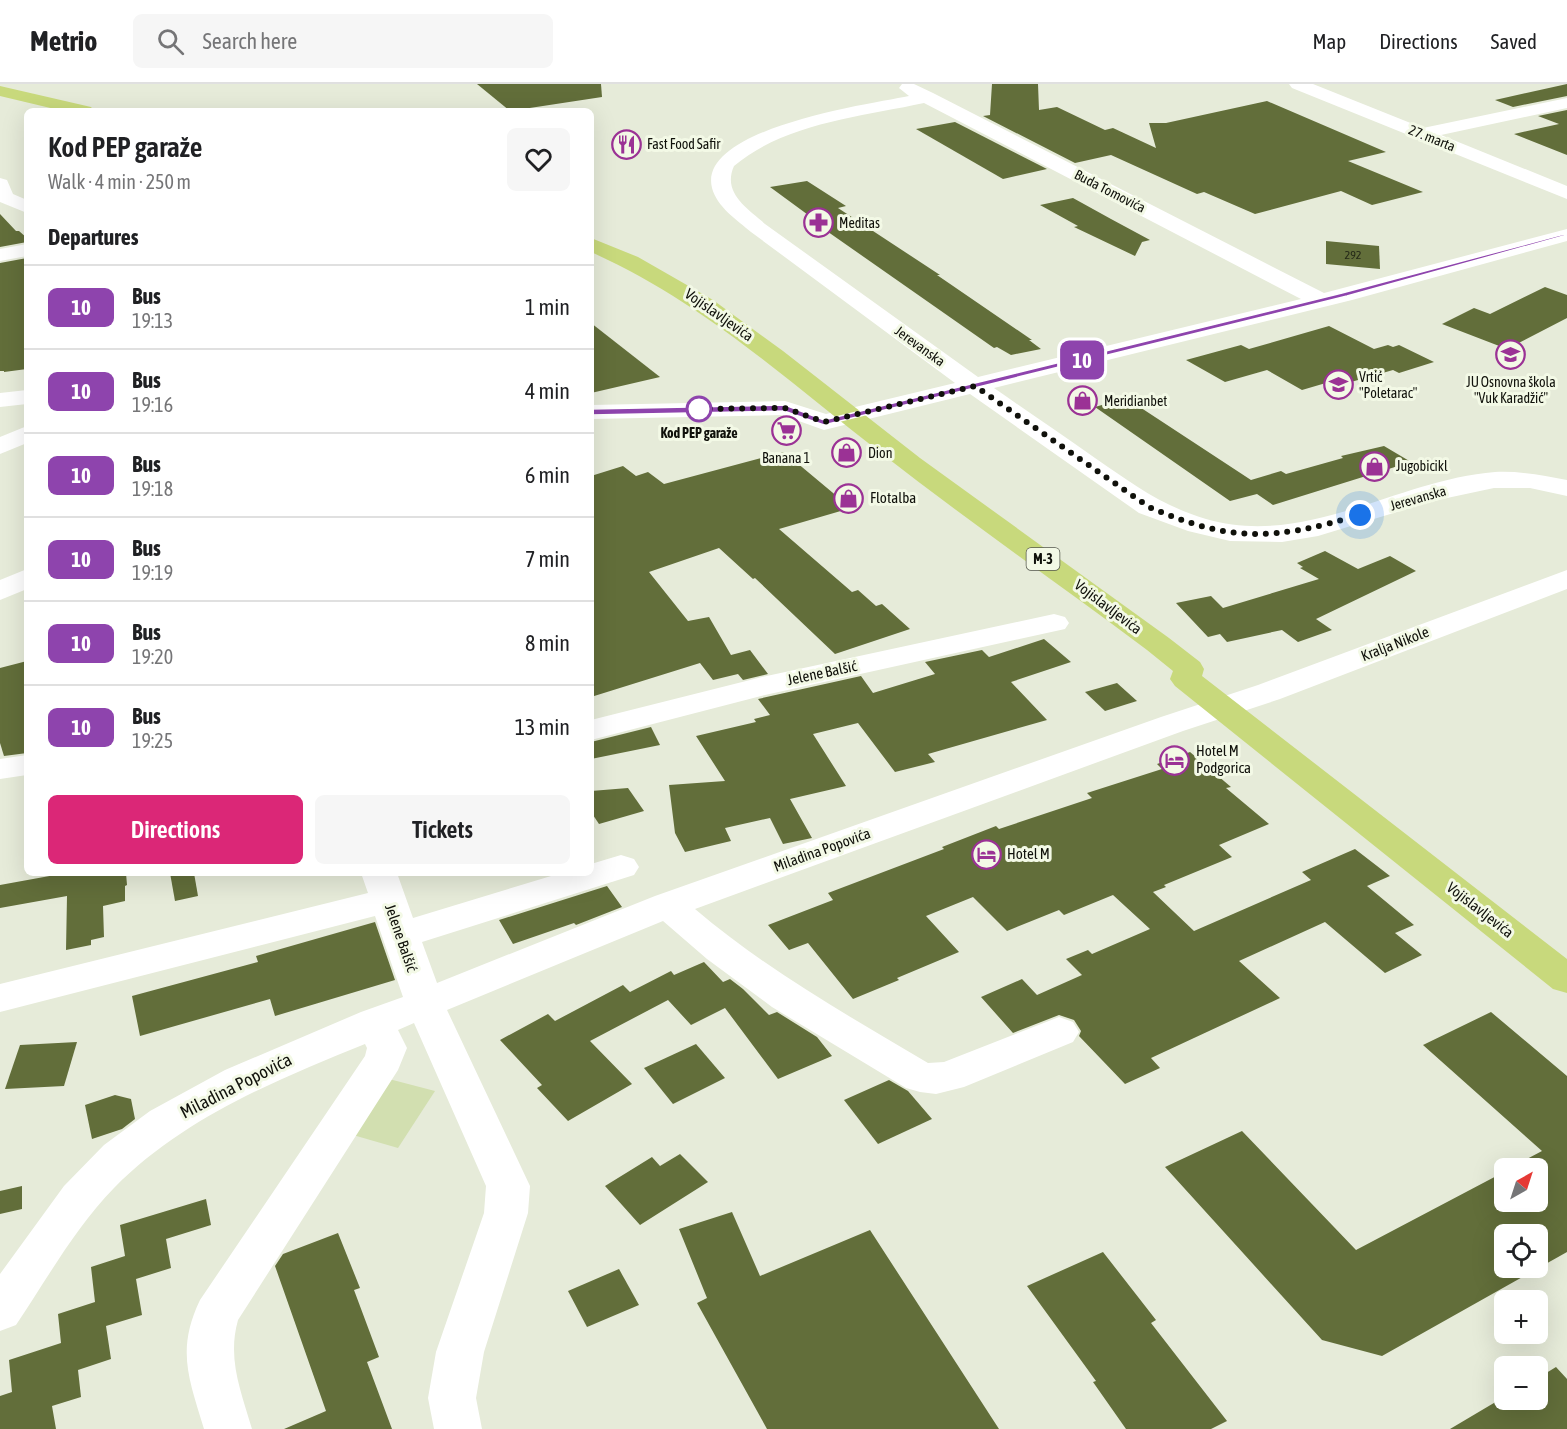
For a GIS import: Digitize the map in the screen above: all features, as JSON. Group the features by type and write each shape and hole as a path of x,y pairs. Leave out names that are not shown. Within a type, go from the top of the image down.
{"main road":[{"path":"0,91 72,108"},
{"name":"Vojislavljevića","path":"594,245 657,274 727,317 850,417 1158,644 1189,669 1186,679 1567,979"}],"street":[{"name":"Buda Tomovića","path":"900,84 1320,300"},
{"name":"27. marta","path":"1298,84 1567,193"},
{"name":"Jerevanska","path":"927,98 804,124 776,134 750,145 726,163 720,185 727,199 758,228 975,386 1149,507 1214,531 1251,535 1283,534 1314,528 1474,481 1527,479 1567,488"},
{"path":"1422,134 1567,103"},
{"path":"0,184 4,197 24,206"},
{"path":"594,412 769,407 785,408 824,422 1320,300 1567,235"},
{"path":"0,255 24,251"},
{"path":"0,400 24,397"},
{"path":"0,446 24,435"},
{"path":"0,591 24,579"},
{"name":"Kralja Nikole","path":"1223,708 1567,579"},
{"name":"Jelene Balšić","path":"594,729 762,686 1054,623"},
{"name":"Miladina Popovića","path":"0,1311 80,1197 131,1147 201,1100 266,1068 375,1022 668,905 1161,728 1223,708"},
{"path":"0,769 24,765"},
{"path":"594,875 621,867"},
{"path":"400,934 591,876"},
{"path":"0,998 384,887"},
{"name":"Jelene Balšić","path":"384,887 424,1002"},
{"path":"668,905 720,950 786,997 920,1077 936,1079 950,1076 1059,1032"},
{"path":"424,1002 508,1186 506,1213 460,1352 452,1398 458,1429"},
{"path":"228,1429 212,1375 209,1340 216,1314 384,1059 387,1048 375,1022"}],"green space":[{"path":"389,1079 435,1091 398,1148 353,1135"}],"building":[{"path":"477,84 601,84 602,97 530,108 506,108"},
{"path":"992,84 1038,84 1039,110 1057,107 1105,130 1113,128 1156,148 1149,123 1166,123 1267,101 1386,152 1348,161 1423,192 1372,205 1341,191 1255,214 1204,192 1197,194 1111,155 1075,163 983,116 990,115"},
{"path":"1567,84 1567,96 1513,107 1495,100"},
{"path":"1567,110 1567,155 1514,134 1559,124 1538,116"},
{"path":"955,122 1047,169 1003,179 916,129"},
{"path":"807,181 846,206 838,208 940,275 937,275 1032,340 1029,340 1041,349 1011,355 997,347 994,348 811,220 815,220 770,187"},
{"path":"1073,198 1150,240 1142,242 1135,256 1074,227 1078,226 1040,205"},
{"path":"0,214 16,231 24,235 24,243 0,247"},
{"path":"1326,241 1379,246 1380,269 1326,264"},
{"path":"24,259 24,369 4,372 0,371 0,263"},
{"path":"1545,287 1567,295 1567,318 1507,349 1442,324 1474,308 1490,314"},
{"path":"594,325 660,377 594,392"},
{"path":"1329,326 1374,349 1399,345 1434,362 1399,373 1393,370 1344,384 1336,380 1302,390 1267,370 1225,382 1186,360 1241,345 1249,349"},
{"path":"1126,398 1251,480 1281,471 1286,474 1343,458 1341,456 1384,446 1411,462 1273,505 1257,494 1230,501 1095,407"},
{"path":"784,452 851,508 779,529 852,592 858,590 876,606 882,604 910,629 835,654 755,578 753,579 719,548 649,572 688,621 709,617 731,655 750,650 768,674 743,680 738,674 713,680 700,663 594,696 594,475 623,466 636,476 648,472 664,484"},
{"path":"1325,551 1358,569 1390,556 1416,571 1316,619 1332,630 1298,642 1282,630 1227,642 1220,634 1208,637 1176,603 1211,596 1223,608 1319,579 1300,568 1303,567 1297,563"},
{"path":"1044,639 1071,662 1011,682 1047,720 928,754 935,762 895,772 858,723 813,734 846,786 790,799 812,838 783,844 770,818 725,828 731,841 685,852 675,833 669,785 725,781 696,736 756,722 754,719 770,715 758,699 861,676 873,693 935,674 925,662 982,650 989,657"},
{"path":"24,662 24,753 4,756 0,743 0,668"},
{"path":"1117,683 1137,701 1105,711 1085,692"},
{"path":"651,727 660,745 594,758 594,741"},
{"path":"1190,752 1231,787 1226,788 1269,824 1219,845 1232,857 1164,885 1166,887 1153,892 1194,931 1311,880 1302,872 1355,849 1390,876 1367,886 1414,925 1395,933 1422,955 1385,973 1325,922 1239,961 1280,998 1151,1058 1160,1068 1125,1084 1079,1036 1081,1031 1074,1020 1059,1015 1013,1033 981,997 1022,979 1037,995 1082,975 1066,959 1088,950 1092,954 1150,929 1113,895 1064,915 1059,910 1007,931 973,897 926,916 959,952 853,999 808,943 789,950 768,925 833,900 828,893 944,849 942,847 996,826 999,829 1092,798 1087,793 1162,769 1157,764"},
{"path":"628,788 644,811 599,824 594,816 594,791"},
{"path":"50,876 126,876 127,885 125,886 125,901 103,906 104,937 91,940 91,945 66,950 67,896 0,908 0,885"},
{"path":"171,876 195,876 198,896 175,901"},
{"path":"607,886 622,907 576,925 574,923 513,944 499,920"},
{"path":"375,922 395,980 275,1016 270,999 140,1036 132,996 258,962 256,956"},
{"path":"704,962 723,982 730,979 743,989 769,1015 777,1012 817,1037 832,1056 778,1079 725,1008 691,1025 668,1000 590,1041 632,1084 568,1121 537,1088 542,1085 500,1040 548,1014 555,1021 623,985 630,992 671,971 674,975"},
{"path":"1491,1012 1567,1076 1567,1252 1548,1263 1548,1224 1494,1224 1494,1278 1521,1278 1499,1290 1494,1290 1494,1293 1382,1356 1322,1340 1165,1167 1242,1131 1356,1250 1494,1177 1494,1212 1548,1212 1548,1158 1529,1158 1542,1151 1423,1045"},
{"path":"77,1042 64,1086 5,1089 20,1045"},
{"path":"696,1044 725,1078 673,1104 644,1068"},
{"path":"889,1080 908,1091 932,1119 878,1144 844,1100"},
{"path":"115,1095 131,1099 135,1119 122,1129 92,1139 85,1105"},
{"path":"680,1154 708,1182 640,1225 605,1186 652,1157 660,1166"},
{"path":"22,1186 22,1209 0,1214 0,1191"},
{"path":"206,1199 211,1225 166,1239 171,1268 136,1279 142,1315 106,1326 111,1359 78,1370 81,1397 52,1406 56,1429 0,1429 0,1396 12,1392 9,1360 61,1343 58,1314 95,1302 91,1267 125,1256 120,1225"},
{"path":"732,1212 760,1276 870,1230 999,1429 767,1429 697,1303 707,1298 679,1229"},
{"path":"338,1233 360,1288 354,1290 379,1357 367,1362 392,1429 284,1429 326,1411 275,1266 283,1254"},
{"path":"1103,1252 1156,1320 1151,1323 1227,1421 1211,1429 1126,1429 1093,1382 1096,1381 1027,1286"},
{"path":"619,1269 639,1305 587,1327 568,1291"},
{"path":"1556,1367 1567,1379 1567,1429 1450,1429 1494,1403 1494,1410 1548,1410 1548,1372"}],"bus line":[{"name":"10","path":"594,412 742,407 785,408 824,422 1344,295 1567,235"}],"place":[{"name":"Fast Food Safir","path":"626,144"},
{"name":"Meditas","path":"818,223"},
{"name":"JU Osnovna škola \"Vuk Karadžić\"","path":"1511,355"},
{"name":"Vrtić \"Poletarac\"","path":"1338,385"},
{"name":"Meridianbet","path":"1083,401"},
{"name":"Kod PEP garaže","path":"699,409"},
{"name":"Banana 1","path":"786,431"},
{"name":"Dion","path":"847,453"},
{"name":"Jugobicikl","path":"1375,466"},
{"name":"Flotalba","path":"849,498"},
{"name":"Hotel M Podgorica","path":"1175,760"},
{"name":"Hotel M","path":"986,854"}],"route":[{"path":"699,409 785,408 824,422 975,386 1149,507 1180,520 1214,531 1251,535 1283,534 1360,515"}]}
